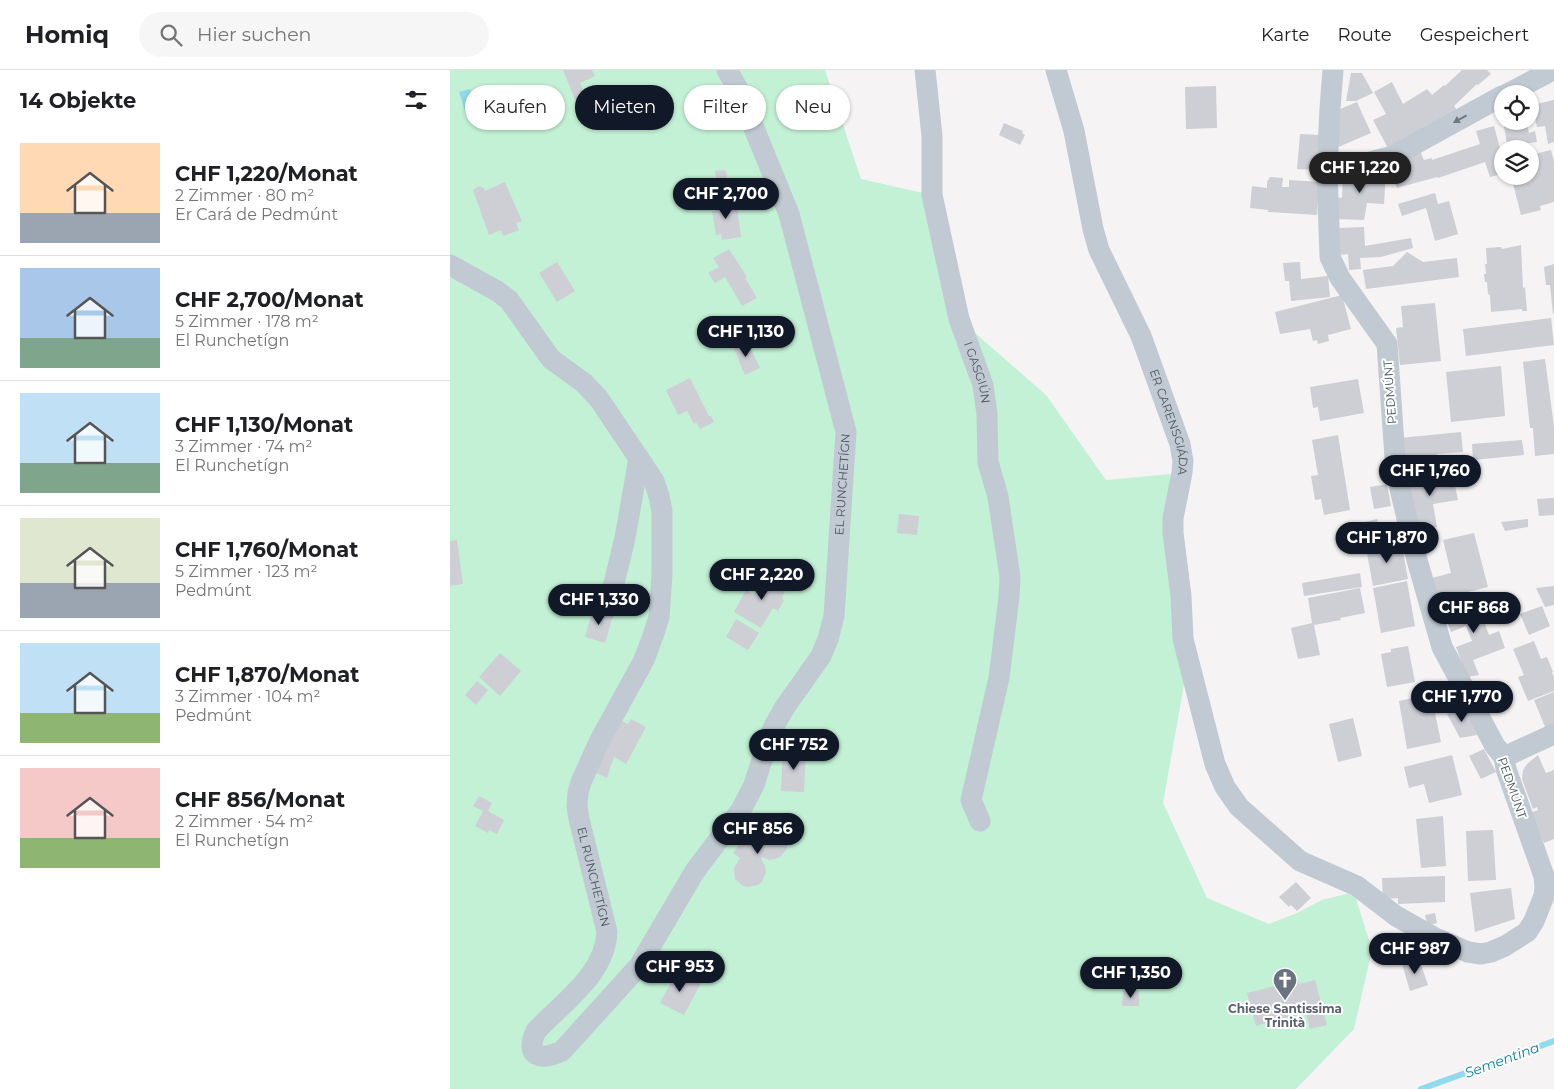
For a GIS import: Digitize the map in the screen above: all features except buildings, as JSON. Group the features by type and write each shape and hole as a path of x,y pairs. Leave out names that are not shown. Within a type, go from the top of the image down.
{"street":[{"name":"EL RUNCHETÍGN","path":"450,265 497,291 509,300 551,359 584,383 599,399 654,481 662,510 662,574 658,617 654,633 644,660 593,755 578,793 579,819 607,932 606,941 600,961 590,976 536,1031 532,1039 534,1052 542,1057 551,1056 562,1051 639,966 695,872 740,810 749,796 774,726 821,656 828,640 834,616 846,432 789,214 738,89 727,70"},
{"name":"I GASGIÚN","path":"925,70 932,136 932,195 959,319 983,384 987,414 988,462 998,496 1010,577 999,678 971,800 980,822"},
{"name":"ER CARENSGIÁDA","path":"1056,70 1074,131 1093,229 1099,250 1141,336 1180,444 1183,460 1182,473 1173,518 1173,533 1181,596 1183,639 1215,764 1225,787 1239,807 1285,850"},
{"name":"PEDMÚNT","path":"1285,850 1309,867 1357,886 1396,916 1435,938 1453,947 1481,954 1505,946 1527,932 1540,910 1545,888 1544,876 1506,769 1504,757 1495,746 1442,647 1417,560 1396,472 1387,344 1350,293 1330,258 1327,170 1334,70"},
{"path":"1524,85 1553,70"},
{"path":"1327,170 1340,170 1393,156 1494,100"},
{"path":"608,608 625,538 639,458"},
{"path":"1504,757 1554,734"}],"green space":[{"path":"450,70 825,70 830,85 776,85 776,130 845,130 861,179 932,195 959,319 1046,395 1106,480 1182,473 1177,493 1188,662 1163,803 1207,898 1269,924 1297,913 1322,900 1354,892 1372,950 1354,1029 1296,1089 450,1089"}],"water":[{"path":"465,90 465,111 459,92"}],"waterway":[{"name":"Sementina","path":"1421,1089 1554,1041"}],"place":[{"name":"Chiese Santissima Trinità","path":"1285,1001"}]}
